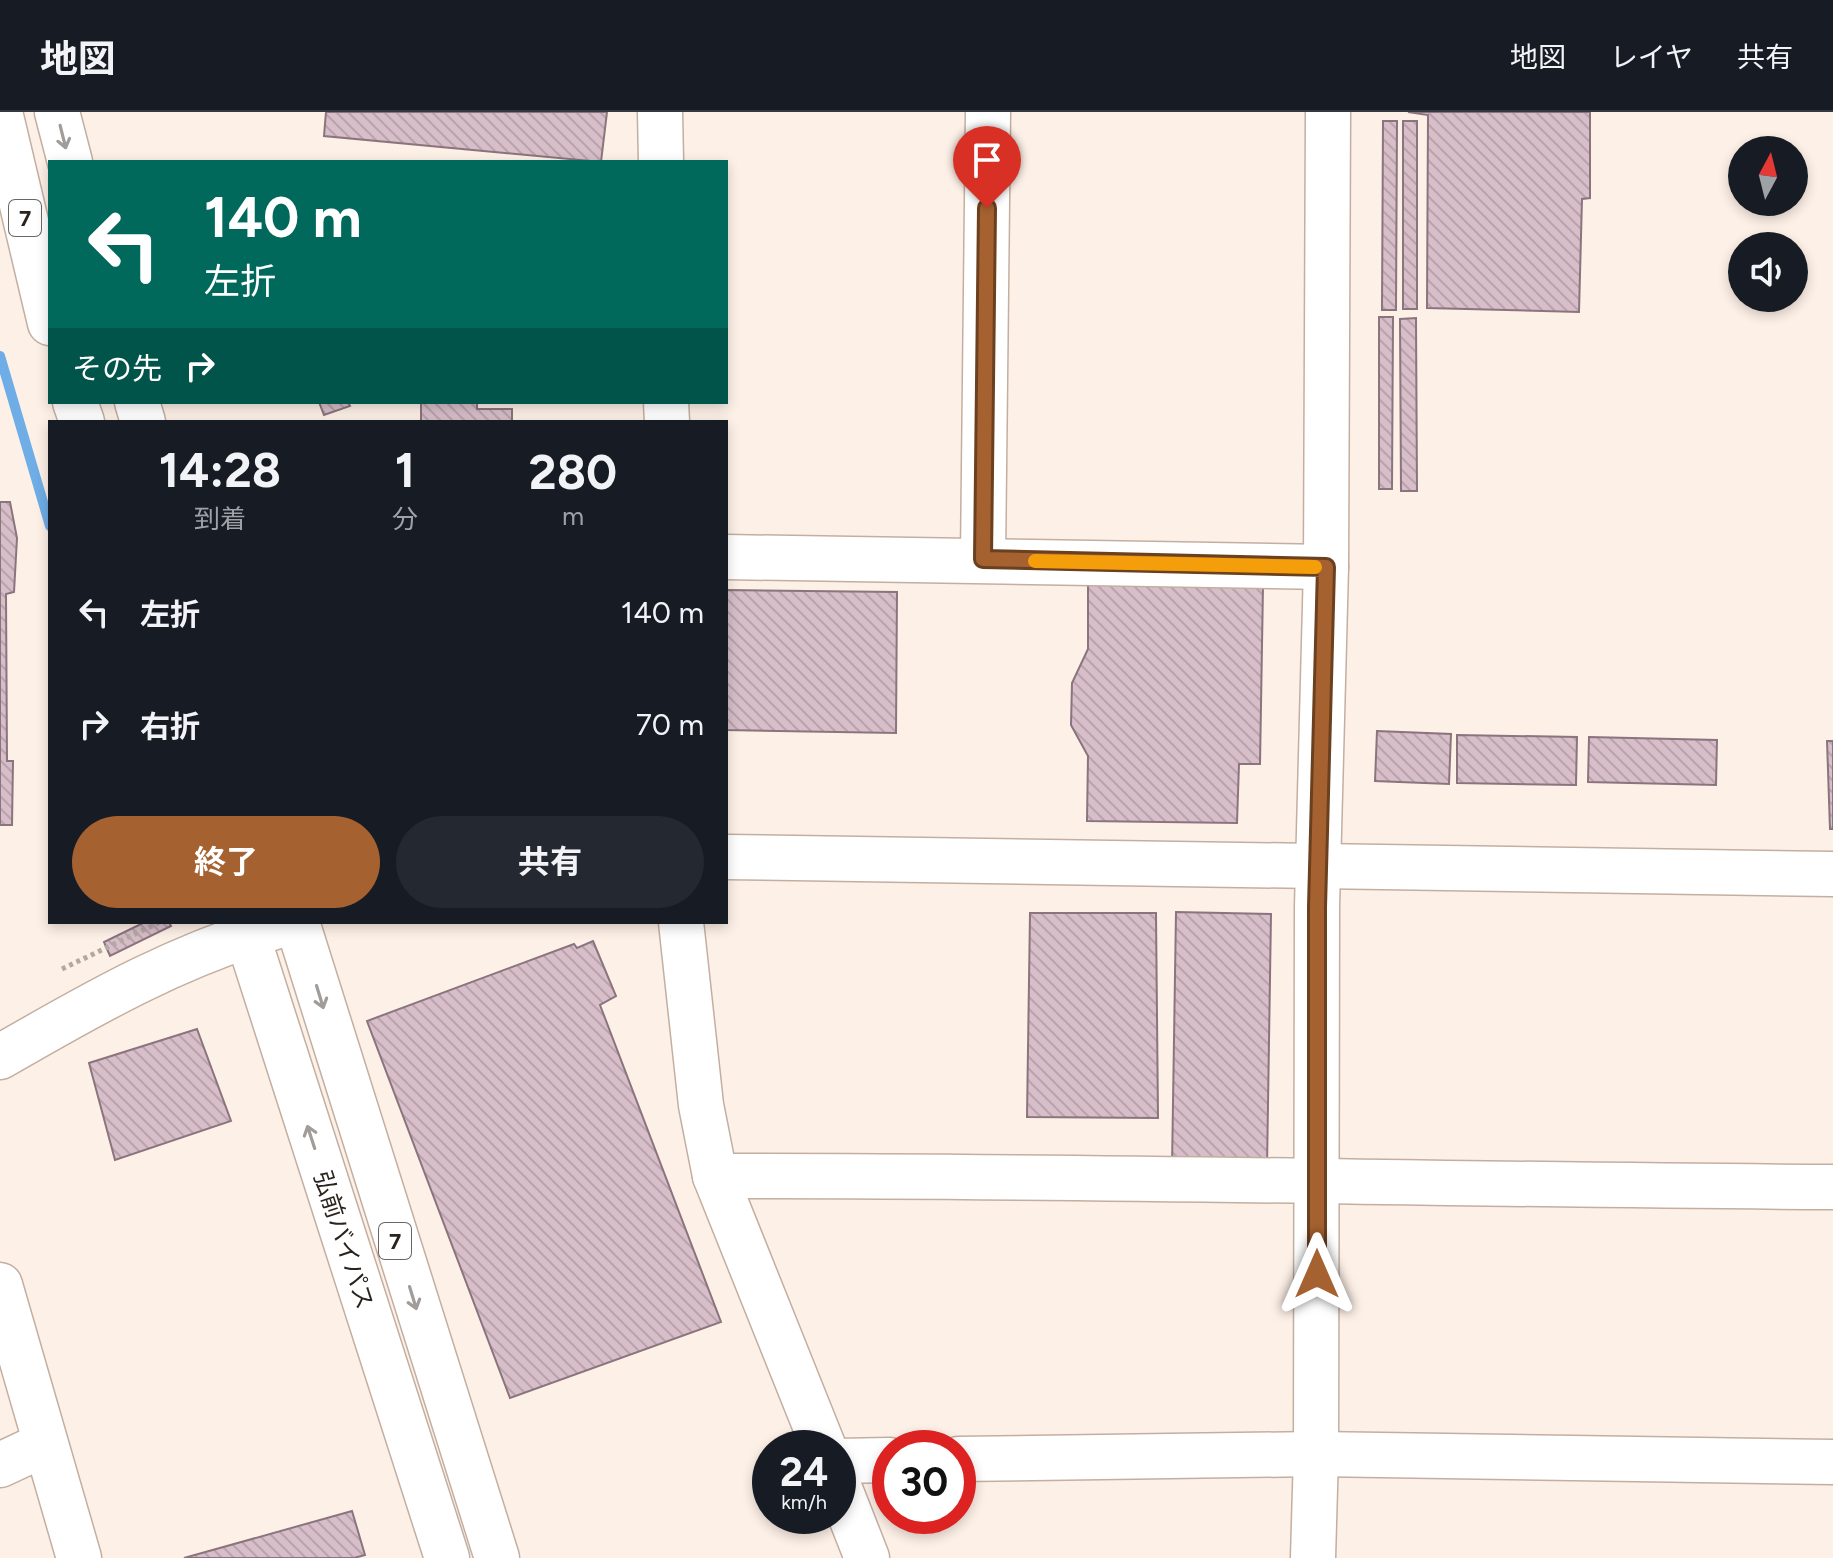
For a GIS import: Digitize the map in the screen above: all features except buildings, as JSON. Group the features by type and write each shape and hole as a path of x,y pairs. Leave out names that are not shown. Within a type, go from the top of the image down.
{"main road":[{"name":"7","path":"0,112 48,315"},
{"path":"57,112 69,160"},
{"path":"660,112 661,160"},
{"path":"983,559 988,112"},
{"path":"1313,1558 1319,866 1326,567 1328,112"},
{"path":"728,557 1326,567"},
{"path":"728,857 1833,874"},
{"path":"0,1057 124,985 245,928 278,924"},
{"name":"弘前バイパス","path":"296,924 497,1558"},
{"path":"681,924 701,1105 715,1176 817,1430"},
{"name":"弘前バイパス","path":"245,928 447,1558"},
{"path":"715,1176 1059,1175 1317,1184 1833,1187"},
{"path":"0,1285 79,1558"},
{"name":"7","path":"430,1353 510,1558"},
{"name":"7","path":"402,1422 437,1558"},
{"path":"0,1465 45,1444"},
{"path":"976,1459 1316,1454 1833,1462"},
{"path":"856,1530 867,1558"}],"path":[{"path":"62,969 156,924"}],"waterway":[{"path":"0,356 48,519"}],"slow traffic":[{"path":"1035,561 1315,567"}],"route":[{"path":"987,208 983,559 1326,567 1317,907 1317,1274"}]}
